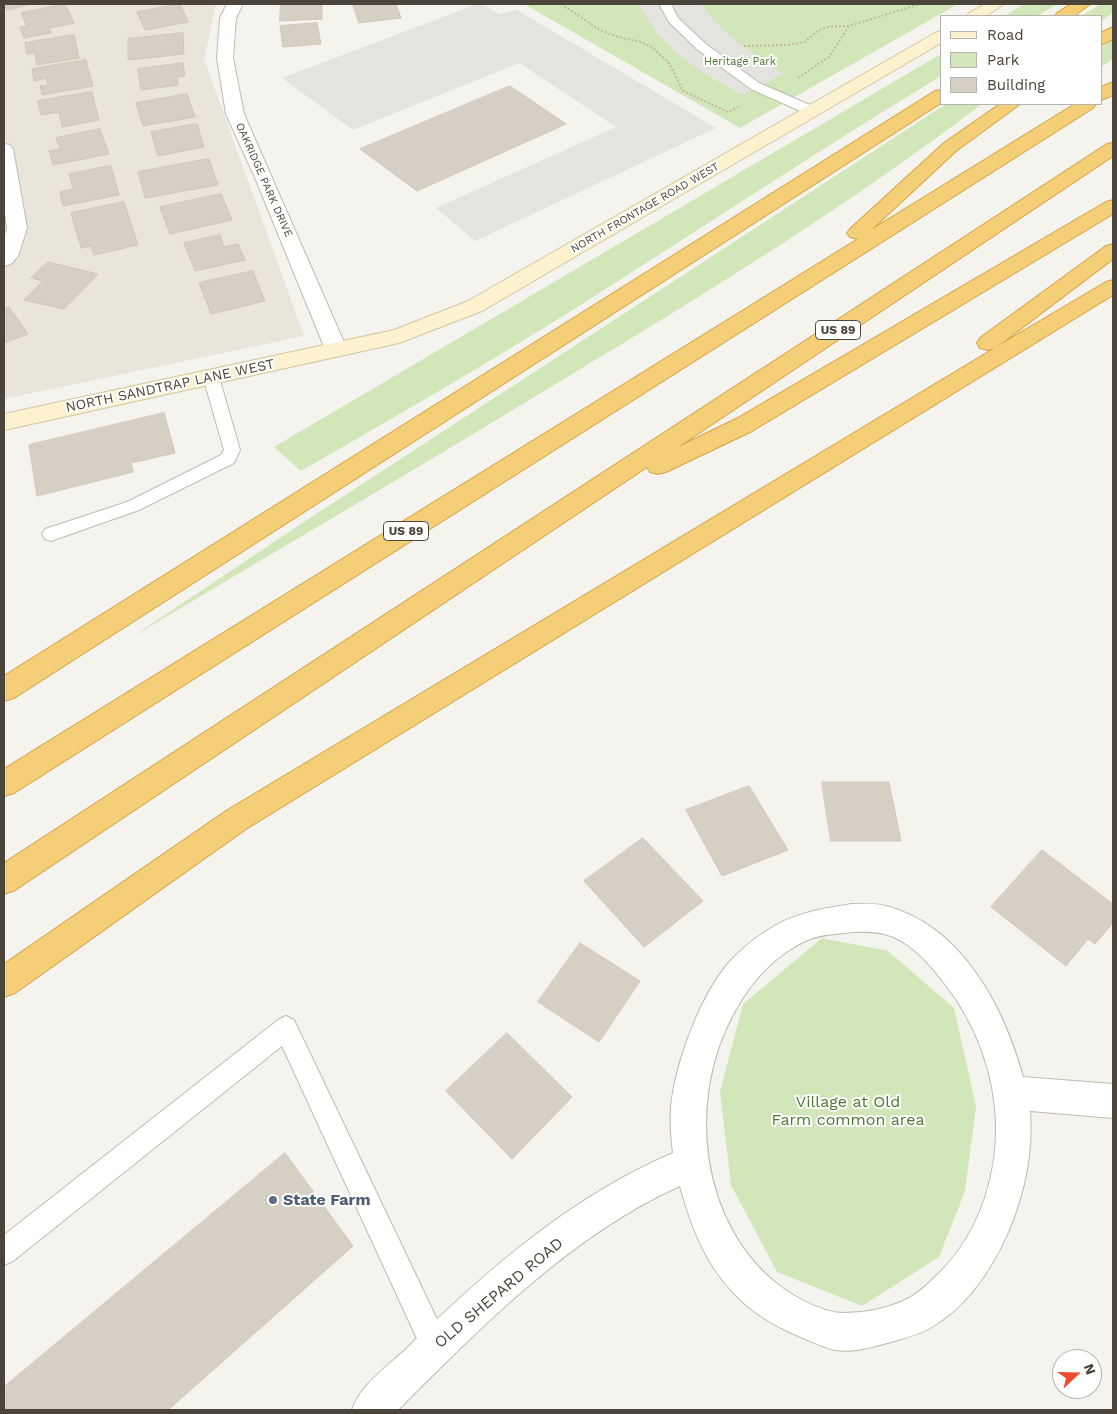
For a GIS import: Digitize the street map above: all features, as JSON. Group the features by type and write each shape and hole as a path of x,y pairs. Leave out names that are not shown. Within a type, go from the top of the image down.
{"highway":[{"path":"1065,15 1082,4"},
{"path":"1102,39 1113,32"},
{"path":"1102,94 1113,87"},
{"path":"4,690 342,473 690,256 940,96"},
{"path":"809,278 950,147 1009,105"},
{"name":"US 89","path":"4,784 1085,105"},
{"name":"US 89","path":"4,880 1113,148"},
{"path":"562,512 744,425 1113,206"},
{"path":"932,395 996,336 1113,250"},
{"path":"4,982 236,820 1113,286"}],"street":[{"name":"OAKRIDGE PARK DRIVE","path":"235,4 228,18 225,58 235,114 266,180 336,350"},
{"path":"977,15 996,4"},
{"name":"NORTH FRONTAGE ROAD WEST","path":"336,350 400,336 475,306 940,37"},
{"path":"4,149 17,228 8,256 4,260"},
{"name":"NORTH SANDTRAP LANE WEST","path":"4,422 336,350"},
{"path":"852,918 886,920 917,934 948,961 974,997 997,1043 1010,1093 1014,1142 1007,1185 993,1229 969,1270 945,1294 914,1316 878,1327 837,1331 792,1316 756,1292 724,1252 705,1209 691,1163 688,1108 698,1062 712,1020 730,987 754,958 786,936 815,923 852,918"},
{"path":"1010,1093 1113,1101"},
{"name":"OLD SHEPARD ROAD","path":"371,1410 435,1346 512,1278 559,1241 604,1209 643,1185 691,1163"}],"lane":[{"path":"665,4 673,20 702,47 755,86 812,111"},
{"path":"51,534 133,506 228,459 232,450 211,377"},
{"path":"4,1252 286,1028 435,1346"}],"path":[{"path":"702,47 787,45 804,42 819,30 828,27 849,26 920,4"}],"shaded area":[{"path":"4,4 216,4 204,59 304,336 4,399"},
{"path":"477,4 482,4 499,14 517,10 716,128 475,241 436,208 616,127 519,63 353,130 282,78"},
{"path":"638,4 701,4 717,24 741,45 783,74 742,95 710,77 679,55 656,32"}],"green space":[{"name":"Heritage Park","path":"524,4 958,4 740,128"},
{"path":"1025,4 1057,4 1039,15 1006,15"},
{"path":"1101,4 1113,4 1113,13 1102,20 1102,15 1083,15"},
{"path":"1113,39 1113,59 1102,66 1102,47"},
{"path":"940,55 940,77 504,352 301,471 274,447"},
{"path":"944,105 981,105 829,213 724,281 510,412 129,639 313,516"},
{"name":"Village at Old Farm common area","path":"822,938 888,951 954,1008 976,1106 965,1191 939,1257 862,1306 777,1272 731,1185 720,1092 743,1004"}],"building":[{"path":"4,4 30,4 8,10"},
{"path":"65,4 74,23 49,28 51,33 24,38 20,27 27,26 21,13"},
{"path":"180,4 188,22 145,30 137,12"},
{"path":"281,4 322,4 322,19 280,21"},
{"path":"353,4 396,4 401,18 359,23"},
{"path":"317,23 321,44 283,47 280,26"},
{"path":"183,33 184,54 128,60 128,39"},
{"path":"74,35 79,58 37,65 35,53 27,54 25,43"},
{"path":"86,60 93,86 42,95 40,86 48,85 47,78 34,81 32,69"},
{"path":"183,63 185,76 177,77 178,85 141,90 138,69"},
{"path":"510,86 566,124 417,191 360,149"},
{"path":"92,92 99,120 62,127 59,112 41,115 38,101"},
{"path":"187,94 195,117 143,126 136,103"},
{"path":"197,124 204,147 158,156 151,132"},
{"path":"100,129 109,154 53,165 49,151 60,149 56,138"},
{"path":"209,159 218,185 145,198 138,172"},
{"path":"111,166 119,195 63,206 60,192 73,189 69,174"},
{"path":"221,194 232,220 170,234 160,207"},
{"path":"124,202 138,245 94,255 91,246 81,248 71,213"},
{"path":"220,235 224,247 238,244 245,260 195,271 184,243"},
{"path":"48,262 98,274 64,309 24,300 43,281 31,278"},
{"path":"253,271 265,301 211,314 199,283"},
{"path":"9,307 28,334 4,343 4,309"},
{"path":"164,413 175,453 131,463 133,472 37,496 29,445"},
{"path":"822,782 889,782 901,841 831,841"},
{"path":"749,786 788,850 722,876 686,810"},
{"path":"643,838 703,901 644,947 584,881"},
{"path":"1042,850 1113,904 1113,923 1095,944 1088,939 1066,966 991,907"},
{"path":"580,943 640,981 599,1042 538,1002"},
{"path":"507,1033 572,1097 512,1159 446,1091"},
{"path":"285,1153 353,1246 168,1410 4,1410 4,1387"}],"place":[{"name":"State Farm","path":"273,1200"}]}
